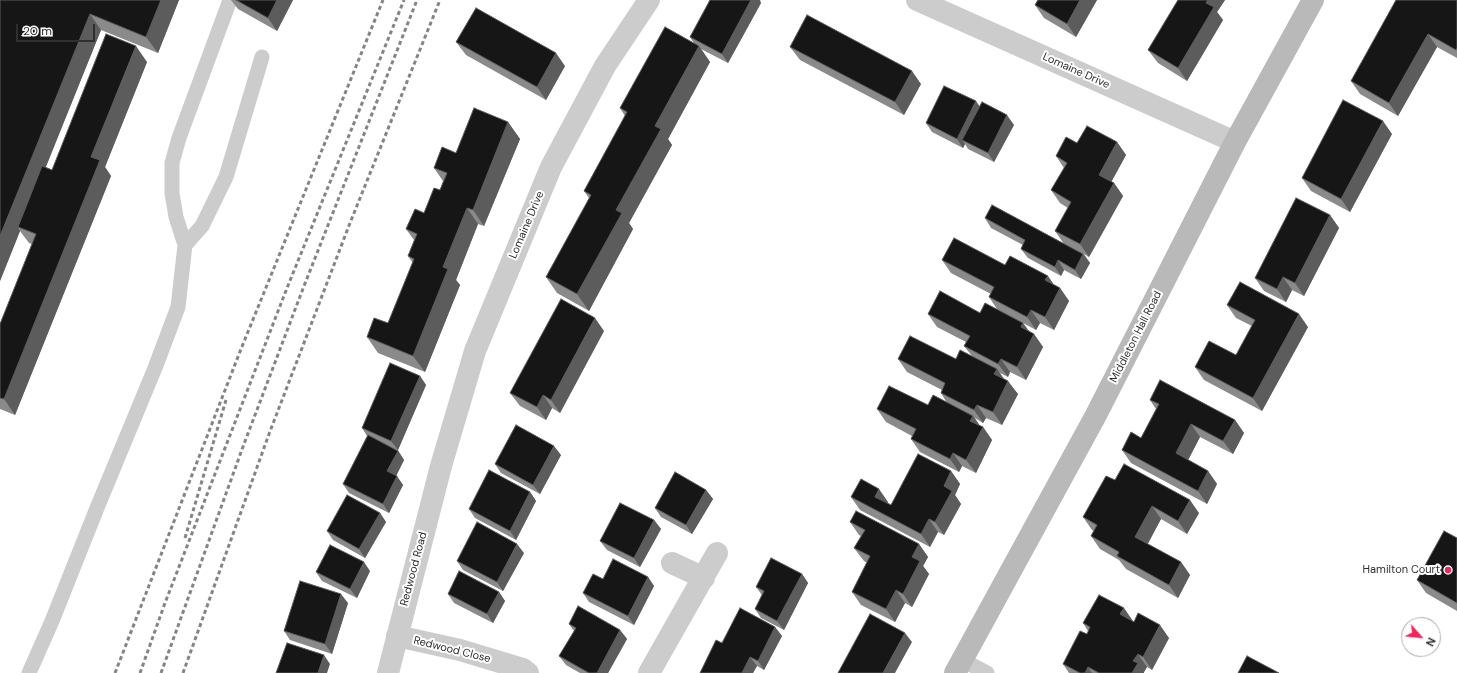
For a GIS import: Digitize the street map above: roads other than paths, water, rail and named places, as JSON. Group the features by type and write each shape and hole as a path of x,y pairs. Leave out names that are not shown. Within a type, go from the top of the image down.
{"main road":[{"name":"Middleton Hall Road","path":"958,666 1096,415 1235,142 1313,0"}],"street":[{"name":"Lomaine Drive","path":"441,466 475,351 551,168 605,66 649,0"},
{"name":"Lomaine Drive","path":"917,0 1235,142"},
{"name":"Redwood Road","path":"388,673 441,466"},
{"path":"649,673 717,553"},
{"path":"672,563 704,578"},
{"name":"Redwood Close","path":"397,636 460,650 523,669 528,673"}],"lane":[{"path":"30,673 155,368 178,307 185,245 176,217 172,193 172,163 179,138 230,0"},
{"path":"185,245 202,226 226,177 262,57"},
{"path":"958,666 987,673"}],"railway":[{"path":"115,673 241,349 383,0"},
{"path":"140,673 165,603 287,288 404,0"},
{"path":"161,673 244,444 304,286 417,0"},
{"path":"183,673 269,434 350,223 440,0"},
{"path":"185,538 226,400"}],"place":[{"name":"Hamilton Court","path":"1448,570"}]}
